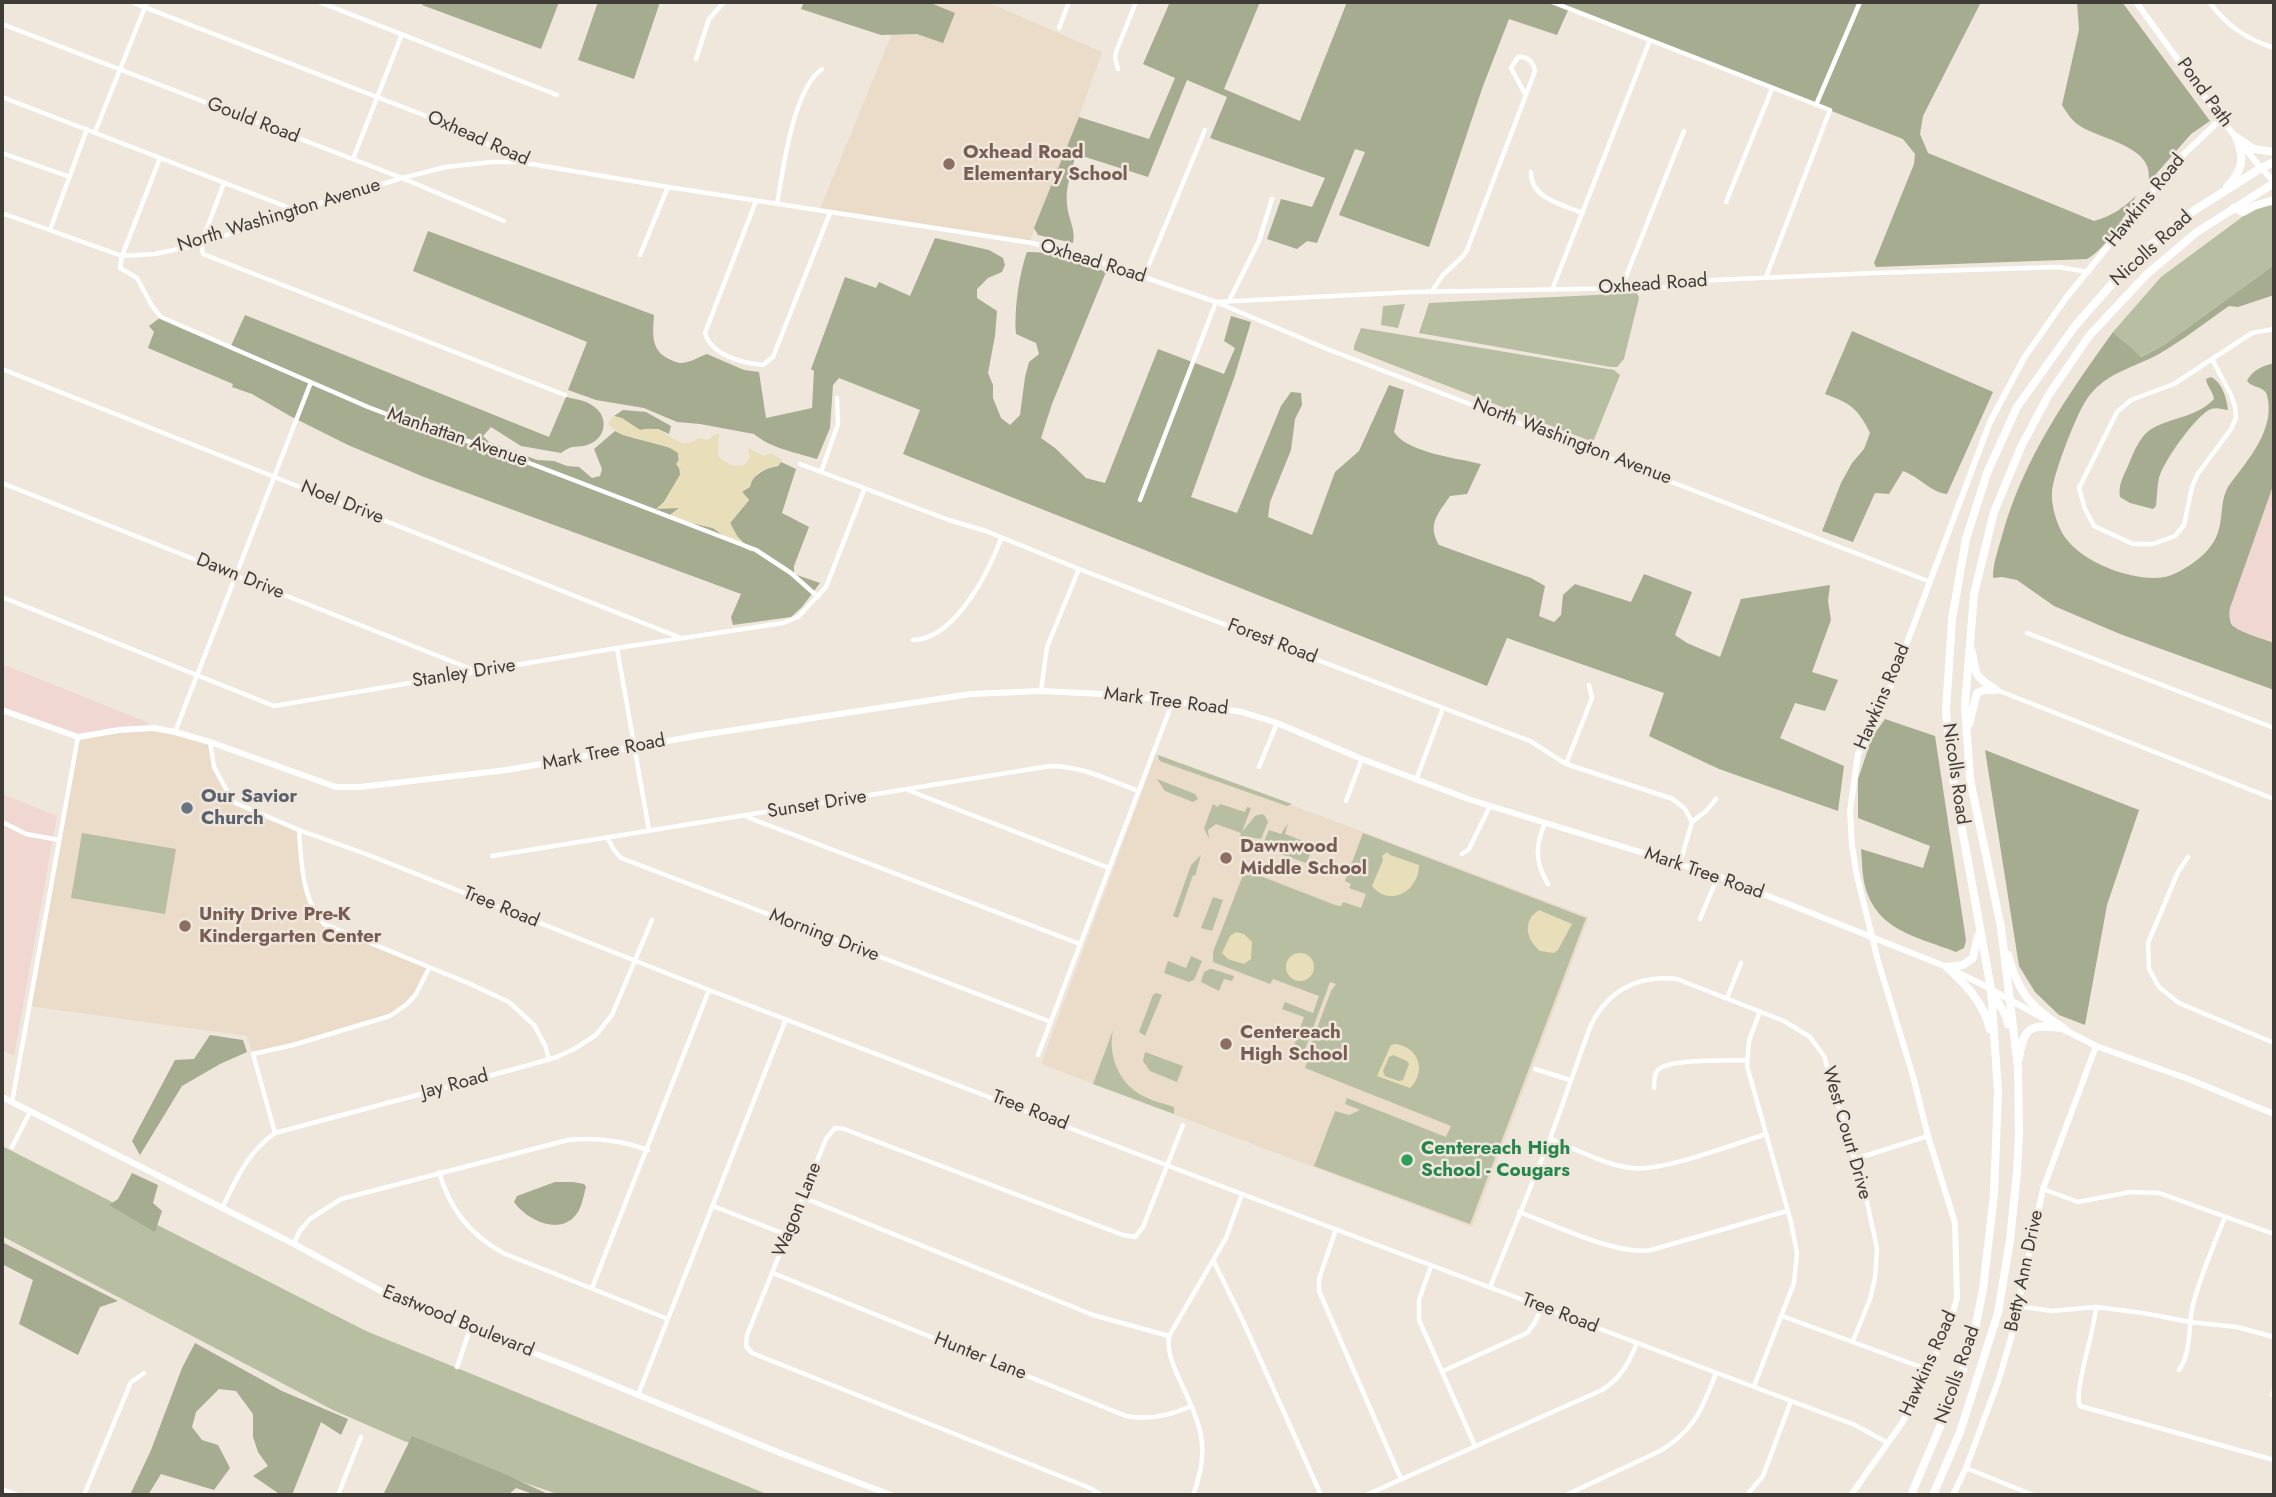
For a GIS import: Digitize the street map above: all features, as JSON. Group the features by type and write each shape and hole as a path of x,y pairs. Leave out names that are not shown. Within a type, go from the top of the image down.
{"highway":[{"path":"2236,137 2254,149 2274,152"},
{"path":"2218,196 2241,170 2242,155 2236,137"},
{"name":"Nicolls Road","path":"1911,1495 1958,1384 1973,1340 1983,1289 1994,1194 1998,1092 1991,989 1951,768 1946,711 1954,606 1966,539 1987,473 2017,407 2091,307 2151,245 2187,215 2274,162"},
{"name":"Nicolls Road","path":"1933,1495 1960,1432 1998,1313 2014,1209 2019,1133 2018,1068 2001,927 1970,779 1965,706 1973,594 1994,512 2021,447 2048,396 2089,336 2147,274 2197,232 2274,183"},
{"path":"2234,208 2243,212 2274,201"},
{"path":"1970,643 1976,676 1996,690"},
{"path":"1967,733 1975,695 1984,690 1996,690"},
{"path":"1947,967 1963,965 1973,958 1979,922"},
{"path":"2001,927 2014,977 2027,1000 2064,1029"},
{"path":"1947,967 1973,992 1980,1003 1995,1051"},
{"path":"1991,989 2009,1027 2019,1133"},
{"path":"2018,1068 2022,1041 2028,1031 2039,1026 2064,1029"}],"street":[{"name":"Oxhead Road","path":"131,2 146,4 465,131 519,162 1045,246 1080,255 1216,302 1432,292 1684,287 1713,280 1766,277 2058,267 2089,272"},
{"path":"319,2 557,95"},
{"path":"696,59 709,19 724,2"},
{"path":"1059,28 1069,2"},
{"path":"1118,69 1116,52 1136,2"},
{"path":"1552,2 1830,110 1766,277"},
{"path":"1816,105 1860,2"},
{"name":"Pond Path","path":"2136,2 2221,119 2274,183"},
{"path":"2209,2 2225,22 2253,40 2274,48"},
{"path":"95,132 146,4"},
{"name":"Gould Road","path":"2,24 402,178 504,221"},
{"path":"353,159 402,34"},
{"path":"1552,290 1650,40"},
{"path":"1432,292 1443,275 1467,250 1535,71 1531,60 1524,56 1513,61 1511,68 1525,94"},
{"path":"777,204 791,130 809,81 821,69"},
{"path":"1726,202 1772,89"},
{"path":"2,97 295,211"},
{"name":"Hawkins Road","path":"1851,1495 1902,1423 1929,1370 1958,1298 1955,1223 1871,936 1852,846 1850,811 1858,754 1879,717 1990,422 2024,358 2066,298 2183,155 2221,119"},
{"path":"50,230 88,129"},
{"path":"1144,277 1205,130"},
{"path":"1621,289 1684,131"},
{"path":"2,153 70,177"},
{"path":"122,256 160,158"},
{"name":"North Washington Avenue","path":"2,214 122,256 155,254 201,244 402,178 446,167 519,162"},
{"path":"1531,172 1530,182 1534,188 1551,200 1583,213"},
{"path":"224,183 201,244 203,254 565,395"},
{"path":"640,254 668,187"},
{"path":"1229,301 1259,241 1272,199"},
{"path":"757,201 705,333 708,343 719,352 763,365 773,357 830,213"},
{"name":"Manhattan Avenue","path":"122,256 120,268 137,278 161,317 405,422 490,448 756,550 791,573 818,597"},
{"path":"1140,500 1216,302"},
{"name":"North Washington Avenue","path":"1216,302 1331,350 1928,581"},
{"path":"2212,359 2231,395 2236,418 2197,475 2184,525 2175,536 2154,544 2133,544 2094,526 2085,509 2080,488 2117,412 2131,400 2174,384 2212,359 2252,333 2274,329"},
{"name":"Noel Drive","path":"2,369 682,638"},
{"path":"175,732 311,382"},
{"path":"821,472 836,434 837,398"},
{"name":"Forest Road","path":"800,464 976,528 1530,741 1566,764 1673,799 1685,809 1692,822"},
{"name":"Dawn Drive","path":"2,483 478,672"},
{"name":"Stanley Drive","path":"2,597 274,706 783,623 798,617 818,597 830,579 864,489"},
{"path":"913,640 926,639 936,634 962,608 982,582 1001,539"},
{"path":"1041,691 1047,647 1079,569"},
{"path":"2027,633 2274,727"},
{"path":"617,648 649,830"},
{"path":"1566,764 1592,698 1589,685"},
{"path":"1996,690 2274,799"},
{"name":"Mark Tree Road","path":"2,710 78,737 119,730 175,732 336,787 360,787 507,770 634,746 971,694 1041,691 1122,695 1242,712 1277,723 1416,780 1718,876 1947,967 2096,1046 2192,1080 2274,1114"},
{"path":"1038,1055 1173,701"},
{"path":"1416,780 1443,708"},
{"path":"1259,767 1277,723"},
{"path":"12,1102 78,737"},
{"name":"Tree Road","path":"210,742 214,767 233,802 299,830 1242,1194 1855,1424 1888,1443"},
{"path":"1346,801 1362,759"},
{"name":"Sunset Drive","path":"492,856 1050,766 1070,766 1138,791"},
{"path":"909,790 1109,868"},
{"path":"1680,863 1692,822 1716,799"},
{"path":"1462,854 1469,849 1490,805"},
{"path":"746,817 1080,944"},
{"path":"2,822 26,834 59,840"},
{"path":"1545,823 1540,834 1537,855 1541,874 1548,884"},
{"path":"299,830 301,859 311,908 324,924 479,988 517,1007 540,1034 549,1059"},
{"name":"Morning Drive","path":"607,837 621,858 1051,1022"},
{"path":"2188,857 2178,872 2148,943 2149,969 2159,987 2179,1003 2274,1044"},
{"path":"1700,919 1718,876"},
{"name":"Jay Road","path":"222,1208 246,1161 258,1146 275,1133 549,1059 576,1048 596,1035 617,1006 652,920"},
{"path":"1727,998 1741,963"},
{"path":"275,1133 253,1054 390,1016 416,994 429,968"},
{"name":"West Court Drive","path":"1490,1287 1550,1139 1597,1012 1608,999 1621,990 1646,981 1670,978 1727,998 1800,1029 1817,1045 1829,1067 1874,1232 1877,1260 1870,1299 1853,1341"},
{"path":"592,1288 709,990"},
{"path":"1754,1386 1794,1283 1797,1264 1794,1234 1746,1060 1749,1041 1760,1011"},
{"path":"638,1395 786,1019"},
{"name":"Betty Ann Drive","path":"1953,1495 1966,1468 1999,1379 2011,1338 2043,1189 2096,1046"},
{"path":"1654,1088 1656,1074 1662,1067 1746,1060"},
{"path":"1535,1069 1570,1080"},
{"name":"Eastwood Boulevard","path":"2,1097 294,1244 405,1304 891,1495"},
{"path":"12,1147 30,1112"},
{"name":"Wagon Lane","path":"1101,1495 1090,1488 750,1352 745,1343 802,1197 829,1133 835,1128 842,1128 1110,1230 1135,1237 1143,1227 1183,1125"},
{"path":"1550,1139 1617,1165 1640,1169 1668,1164 1766,1134"},
{"path":"1854,1158 1928,1136"},
{"path":"294,1244 299,1232 310,1219 334,1202 439,1172 568,1140 611,1140 648,1150"},
{"path":"439,1172 456,1213 470,1230 490,1246 668,1319"},
{"path":"2043,1189 2078,1202 2130,1192 2160,1193 2274,1232"},
{"path":"1193,1495 1199,1480 1204,1450 1201,1429 1170,1357 1169,1336 1226,1238 1242,1194"},
{"path":"802,1197 1093,1315 1169,1336"},
{"path":"713,1206 788,1235"},
{"path":"1519,1212 1636,1252 1787,1211"},
{"path":"2179,1370 2189,1345 2194,1302 2225,1217"},
{"path":"1336,1229 1319,1279 1319,1291 1401,1479"},
{"path":"1214,1261 1321,1495"},
{"path":"1431,1266 1419,1300 1419,1320 1475,1446"},
{"name":"Hunter Lane","path":"773,1273 1126,1416 1150,1418 1191,1406"},
{"path":"2018,1306 2052,1311 2096,1307 2237,1327 2274,1337"},
{"path":"1443,1371 1527,1333 1542,1307"},
{"path":"2096,1307 2093,1332 2078,1389 2077,1400 2080,1406 2274,1460"},
{"path":"1782,1316 1929,1370"},
{"path":"457,1367 471,1328"},
{"path":"1366,1495 1609,1386 1625,1369 1637,1343"},
{"path":"85,1495 131,1382 144,1373"},
{"path":"1566,1495 1674,1442 1696,1420 1716,1373"},
{"path":"1747,1495 1763,1476 1791,1401"},
{"path":"338,1495 361,1437"},
{"path":"1966,1468 2033,1495"},
{"path":"2,1489 17,1495"}],"shaded area":[{"name":"Oxhead Road Elementary School","path":"905,2 987,2 1102,52 1030,241 819,211"},
{"path":"2274,483 2274,643 2240,630 2233,625 2229,617"},
{"path":"2,664 149,723 147,729 78,737 2,710"},
{"name":"Unity Drive Pre-K Kindergarten Center","path":"154,728 210,742 214,767 233,802 299,830 301,859 311,908 324,924 429,968 416,994 390,1016 253,1054 247,1036 29,1006 78,737"},
{"path":"1156,754 1589,917 1472,1227 1041,1064"},
{"path":"2,794 57,816 14,1056 2,1050"}],"green space":[{"path":"423,2 559,2 541,49 422,5"},
{"path":"598,2 660,2 634,79 578,60"},
{"path":"804,2 928,2 955,13 943,43 917,34 881,35 801,9"},
{"path":"1170,2 1260,2 1224,89 1300,121 1347,2 1552,2 1560,5 1561,2 1981,2 1923,116 1920,134 1928,153 2094,221 2117,211 2136,196 2108,240 2087,259 1876,267 1874,263 1914,164 1915,154 1903,139 1569,8 1557,35 1509,19 1483,86 1429,247 1339,215 1365,152 1355,149 1317,243 1307,241 1297,249 1267,239 1281,199 1312,207 1325,178 1210,138 1227,97 1187,80 1148,177 1076,154 1067,198 1073,243 1038,235 1034,228 1079,117 1149,139 1175,78 1143,64"},
{"path":"2077,2 2122,2 2210,121 2191,134 2149,182 2147,166 2136,152 2080,126 2062,105 2079,30"},
{"path":"2274,206 2274,265 2164,345 2140,357 2113,332 2161,277 2253,209"},
{"path":"428,231 654,315 653,334 656,346 671,360 684,363 707,354 744,370 759,372 766,418 812,408 814,371 811,369 845,277 876,288 879,282 910,296 935,238 989,250 1003,258 1005,265 1002,272 988,278 977,289 977,298 997,311 988,373 993,385 993,398 1001,418 1010,425 1020,415 1029,362 1039,354 1036,343 1016,334 1018,292 1027,252 1057,255 1106,272 1052,404 1041,438 1086,478 1105,483 1158,349 1224,374 1235,348 1224,341 1231,316 1251,322 1191,497 1237,513 1281,406 1291,392 1301,393 1302,405 1295,419 1291,450 1270,502 1268,517 1312,535 1335,472 1359,451 1389,385 1404,390 1394,432 1401,439 1421,450 1481,464 1467,494 1450,496 1438,514 1434,531 1439,545 1531,578 1545,586 1539,616 1554,622 1561,615 1563,595 1575,584 1631,602 1644,574 1692,592 1675,635 1720,657 1741,599 1830,585 1828,601 1831,620 1812,672 1838,680 1825,711 1795,703 1780,738 1844,766 1838,811 1719,769 1649,736 1664,693 1507,638 1487,686 903,454 920,410 839,378 833,385 830,428 817,459 776,446 754,434 677,422 644,408 596,400 568,390 587,342 413,271"},
{"path":"2274,265 2274,295 2238,307 2229,306 2168,349 2109,378 2092,392 2065,447 2053,484 2052,498 2056,518 2064,536 2077,550 2100,564 2126,574 2153,578 2165,577 2187,567 2204,554 2215,539 2227,490 2264,432 2269,408 2267,395 2247,381 2255,371 2274,363 2274,483 2229,614 2235,628 2274,643 2274,690 2120,634 2054,606 2017,580 1993,578 1996,557 2011,508 2034,454 2063,404 2113,332 2141,357 2164,345"},
{"path":"1637,293 1639,298 1624,359 1617,367 1419,333 1429,303"},
{"path":"1405,304 1398,328 1381,325 1383,306"},
{"path":"245,315 549,437 566,397 587,402 602,415 604,427 599,438 587,445 572,447 561,453 521,446 491,427 483,436 489,442 537,460 579,467 592,478 600,476 602,469 594,449 615,431 675,449 678,453 680,475 658,508 680,508 671,518 713,528 750,550 737,536 730,523 749,500 742,492 750,482 781,462 796,469 782,513 809,527 794,566 794,574 820,583 791,617 733,625 731,617 741,594 424,477 348,445 252,394 232,387 233,384 148,348 154,332 149,326 161,317 230,348"},
{"path":"1361,328 1614,370 1620,375 1593,442 1354,350"},
{"path":"1852,331 1993,392 1947,494 1903,471 1889,494 1875,493 1853,542 1822,531 1841,483 1864,449 1870,433 1852,408 1825,394"},
{"path":"2211,377 2221,387 2228,410 2211,409 2197,420 2181,440 2159,478 2156,506 2153,509 2130,503 2120,497 2121,481 2141,439 2155,427 2208,405 2214,399 2206,379"},
{"path":"623,410 646,412 671,426 669,434 658,429 640,430 614,416"},
{"path":"1885,719 1935,736 1966,940 1964,948 1956,952 1912,936 1887,921 1869,898 1864,882 1861,849 1923,868 1930,846 1858,818 1858,779 1872,737"},
{"path":"1985,750 2139,810 2107,905 2085,1025 2059,1015 2035,992 2019,966"},
{"path":"1158,755 1292,804 1287,806 1162,762"},
{"path":"1157,779 1195,794 1198,799 1193,802 1165,791"},
{"path":"1213,804 1245,812 1247,807 1251,808 1242,832 1255,816 1265,816 1268,822 1261,839 1240,836 1241,833 1216,824 1208,830 1209,839 1204,828"},
{"path":"1288,823 1285,834 1308,843 1305,852 1310,855 1306,863 1256,845 1263,844 1269,830 1281,834"},
{"path":"82,833 176,849 165,914 71,898"},
{"path":"1363,833 1586,918 1470,1224 1314,1166 1335,1111 1349,1115 1360,1110 1345,1104 1347,1098 1446,1137 1451,1126 1305,1068 1308,1060 1306,1058 1336,984 1330,982 1301,1057 1291,1054 1304,1017 1282,1009 1285,1002 1313,1013 1319,996 1273,979 1270,984 1213,962 1213,952 1245,870 1335,905 1341,906 1343,902 1361,908 1366,894 1349,888 1351,884 1345,881"},
{"path":"1201,855 1178,918 1173,916 1191,865"},
{"path":"1213,897 1223,900 1212,931 1201,928"},
{"path":"1191,956 1202,961 1194,980 1189,982 1164,973 1168,961 1186,968"},
{"path":"1210,969 1234,976 1232,981 1224,979 1219,991 1201,982 1204,972"},
{"path":"1156,993 1162,995 1145,1036 1139,1032"},
{"path":"1113,1030 1113,1056 1125,1081 1142,1095 1174,1107 1174,1114 1093,1084"},
{"path":"210,1035 243,1040 247,1052 182,1086 140,1155 132,1141 175,1060 194,1059"},
{"path":"1145,1052 1183,1066 1177,1082 1150,1071 1143,1061"},
{"path":"2,1146 366,1331 769,1495 560,1495 404,1441 333,1410 2,1236"},
{"path":"132,1173 158,1185 153,1203 162,1211 155,1232 109,1205 118,1199"},
{"path":"555,1182 573,1182 586,1187 578,1211 566,1223 558,1225 533,1219 514,1202 517,1196"},
{"path":"2,1242 118,1301 100,1307 78,1355 19,1324 33,1280 2,1264"},
{"path":"195,1343 282,1391 348,1419 341,1435 321,1422 292,1495 277,1495 278,1493 253,1476 268,1466 258,1452 253,1437 253,1414 236,1391 219,1389 196,1412 192,1427 202,1440 218,1445 230,1468 214,1490 161,1474 148,1495 130,1495 151,1450 182,1368"},
{"path":"412,1436 550,1495 536,1495 516,1488 508,1495 383,1495"}],"sand":[{"path":"614,416 640,430 659,430 684,443 699,438 708,440 719,434 718,456 733,465 744,465 750,457 748,448 763,456 771,453 782,460 778,466 760,472 750,487 742,492 749,500 730,523 737,536 752,552 713,528 671,518 671,514 679,508 656,509 664,502 680,475 681,471 676,464 679,460 678,453 661,445 624,435 608,424"},
{"path":"1387,852 1419,865 1418,874 1409,889 1395,896 1387,896 1372,886 1383,860 1382,856"},
{"path":"1539,910 1572,924 1554,953 1540,951 1529,936 1530,919"},
{"path":"1236,932 1244,934 1252,942 1251,959 1244,964 1228,959 1222,953 1230,936"},
{"path":"1300,953 1310,957 1314,967 1310,977 1300,981 1290,977 1286,967 1290,957"},
{"path":"1391,1045 1404,1046 1418,1061 1418,1075 1410,1088 1377,1076","holes":["1393,1055 1409,1064 1403,1080 1385,1076 1383,1071 1389,1057"]}],"place":[{"name":"Oxhead Road Elementary School","path":"949,164"},
{"name":"Our Savior Church","path":"187,808"},
{"name":"Dawnwood Middle School","path":"1226,858"},
{"name":"Unity Drive Pre-K Kindergarten Center","path":"185,926"},
{"name":"Centereach High School","path":"1226,1044"},
{"name":"Centereach High School - Cougars","path":"1407,1160"}]}
